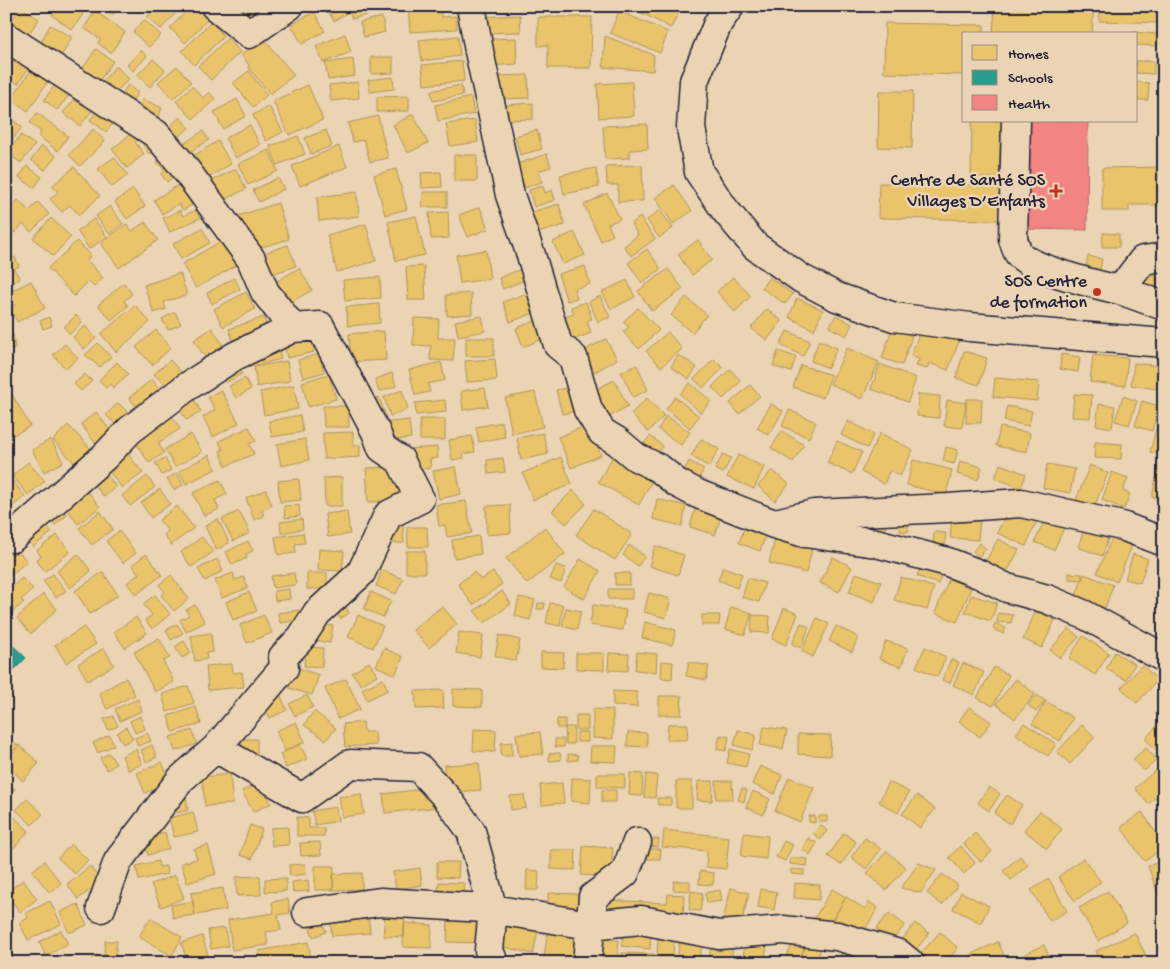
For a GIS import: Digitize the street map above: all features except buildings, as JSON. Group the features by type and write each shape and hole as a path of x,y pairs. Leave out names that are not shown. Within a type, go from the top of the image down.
{"street":[{"path":"216,6 249,34 289,6"},
{"path":"471,6 510,195 531,255 558,345 573,357 588,410 602,432 617,441 636,457 660,469 677,483 698,494 774,524 804,533 876,542 948,562 979,574 1007,588 1047,599 1085,615 1164,658"},
{"path":"730,6 718,23 694,81 691,128 699,172 725,210 755,246 802,279 838,297 894,317 970,327 1164,344"},
{"path":"6,36 156,134 180,162 251,259 265,292 293,328"},
{"path":"1016,122 1013,240 1019,255 1034,264 1086,283 1120,290 1164,306"},
{"path":"1120,290 1143,260 1164,257"},
{"path":"12,538 104,457 130,430 188,386 235,356 293,328 320,326 371,423 382,448 400,460 420,499 388,516 360,573 317,613 301,638 283,657 284,668 216,748 181,779 118,861 101,908"},
{"path":"774,524 814,514 948,508 1021,502 1122,526 1164,542"},
{"path":"216,748 302,798 350,764 418,766 447,798 471,831 494,910 488,950 494,963"},
{"path":"587,963 593,897 625,873 637,842"},
{"path":"307,912 380,902 494,910 590,925 640,920 719,935 783,930 838,936 899,954 910,963"}],"place":[{"name":"Centre de Santé SOS Villages D’Enfants","path":"1056,191"},
{"name":"SOS Centre de formation","path":"1097,292"}]}
